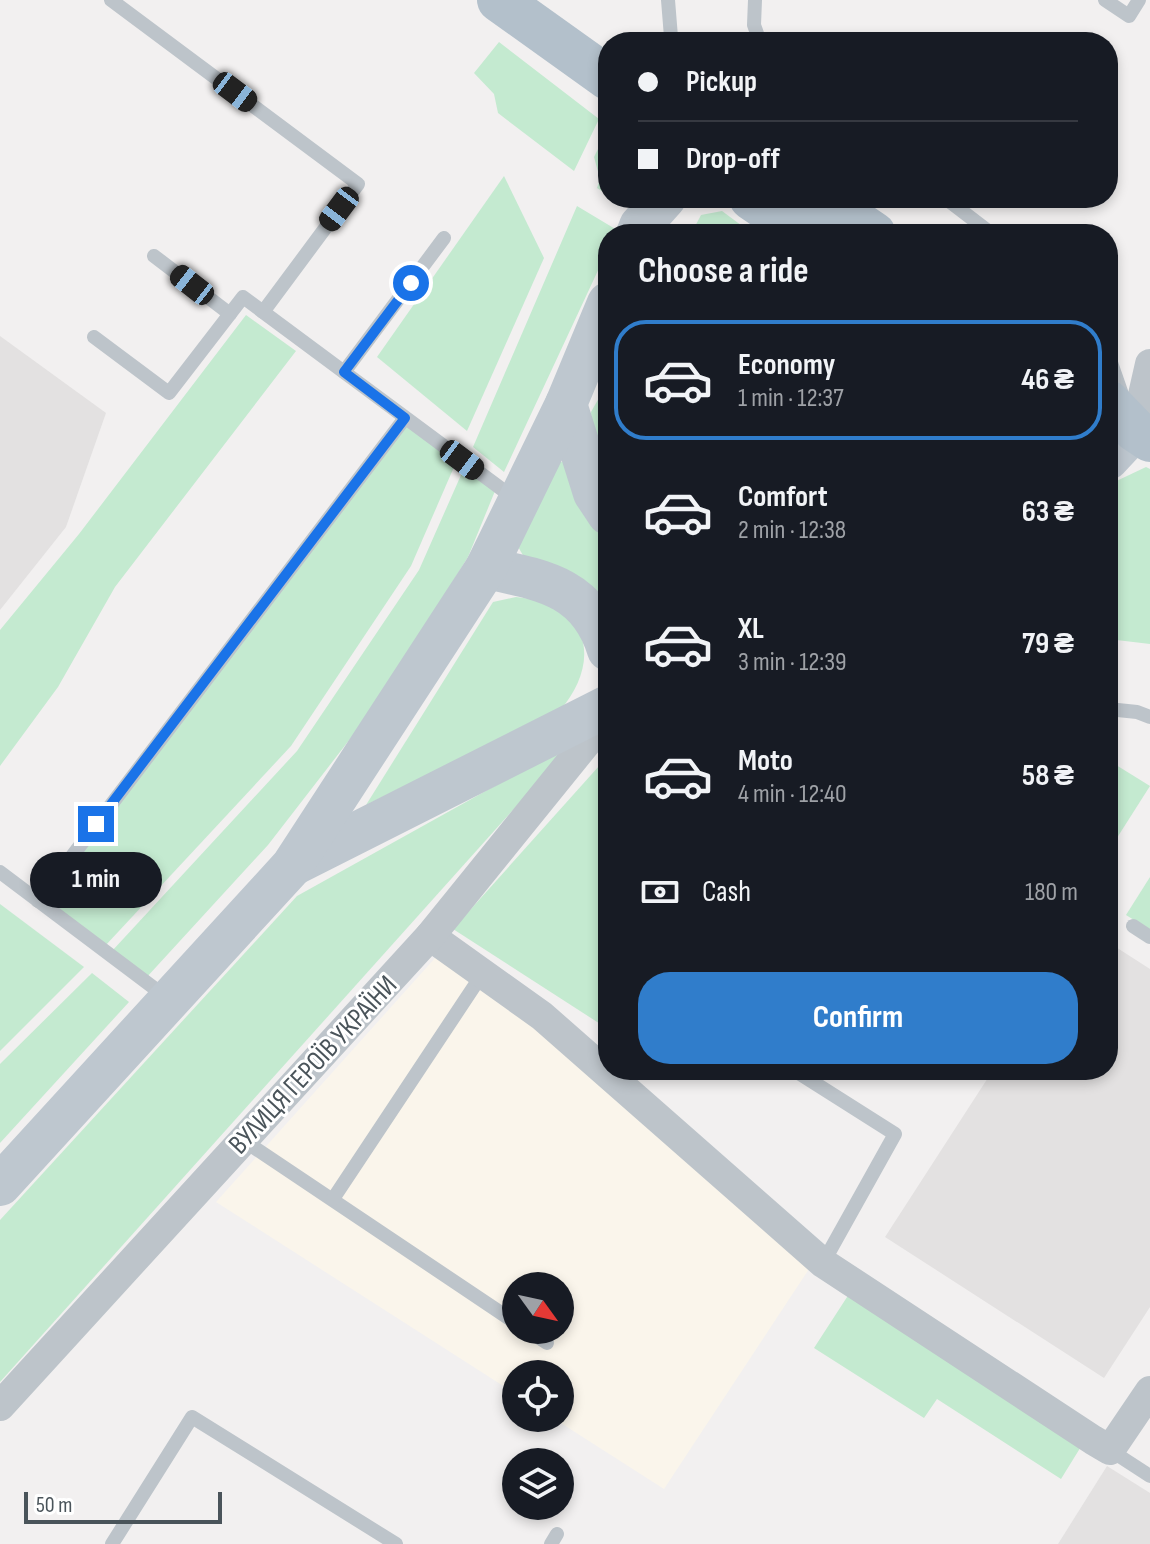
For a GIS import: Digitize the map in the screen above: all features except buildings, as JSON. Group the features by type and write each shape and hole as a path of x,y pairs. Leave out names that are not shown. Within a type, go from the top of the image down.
{"main road":[{"path":"499,0 598,71"},
{"path":"642,224 656,208"},
{"path":"766,208 789,224"},
{"path":"836,208 859,224"},
{"name":"ВУЛИЦЯ ГЕРОЇВ УКРАЇНИ","path":"0,1185 292,866 486,568 566,404 598,327"},
{"path":"566,404 598,499"},
{"path":"486,568 535,578 572,595 598,623"},
{"name":"ВУЛИЦЯ ГЕРОЇВ УКРАЇНИ","path":"292,866 598,707"}],"street":[{"path":"1122,431 1150,364"},
{"name":"ВУЛИЦЯ ГЕРОЇВ УКРАЇНИ","path":"0,1406 430,936 587,742 598,720"},
{"path":"430,936 542,1016 598,1065"},
{"path":"615,1080 823,1263 1110,1450 1150,1391"}],"lane":[{"path":"111,0 358,184 263,312"},
{"path":"668,0 671,32"},
{"path":"755,0 756,32"},
{"path":"1105,0 1129,16 1139,0"},
{"path":"958,208 979,224"},
{"path":"344,372 444,238"},
{"path":"154,256 230,314"},
{"path":"94,337 169,393 243,297 518,502"},
{"path":"1118,409 1122,431"},
{"path":"38,901 405,418"},
{"path":"1118,710 1150,717"},
{"path":"1,874 169,1000"},
{"path":"1133,926 1150,937"},
{"path":"333,1199 483,973"},
{"path":"810,1080 895,1134 823,1263"},
{"path":"243,1140 502,1314"},
{"path":"112,1544 192,1417 396,1544"},
{"path":"1110,1450 1150,1476"}],"shaded area":[{"path":"0,336 106,413 66,527 0,610"},
{"path":"1118,948 1150,969 1150,1307 1104,1378 885,1237 987,1080 1118,1080"},
{"path":"436,957 535,1028 809,1269 664,1489 574,1431 574,1360 502,1360 502,1385 216,1202"},
{"path":"1107,1466 1150,1493 1150,1544 1058,1544"}],"green space":[{"path":"499,42 598,118 574,171 498,113 494,94 474,73"},
{"path":"598,149 598,172 594,157"},
{"path":"504,176 544,258 467,431 377,357"},
{"path":"577,206 607,224 598,224 598,270 504,472 473,447"},
{"path":"722,211 740,224 696,224 701,215"},
{"path":"246,315 296,351 115,587 58,687 0,766 0,630 79,534"},
{"path":"598,400 598,448 592,434 591,412"},
{"path":"407,423 457,460 411,566 291,746 105,946 47,900"},
{"path":"568,461 598,514 598,604 524,557 517,545 553,463"},
{"path":"465,466 495,491 468,557 374,708 268,845 146,978 112,951 297,751 419,570"},
{"path":"1146,467 1150,469 1150,644 1118,640 1118,480"},
{"path":"516,597 559,609 574,623 581,635 584,660 569,698 561,709 366,805 493,602"},
{"path":"574,742 0,1382 0,1220 297,896"},
{"path":"1118,766 1150,786 1118,836"},
{"path":"598,767 598,1023 453,929"},
{"path":"1150,877 1150,930 1126,915"},
{"path":"0,904 84,967 0,1051"},
{"path":"92,973 129,1002 0,1143 0,1064"},
{"path":"849,1294 1082,1445 1061,1479 937,1399 924,1418 814,1348"}],"route":[{"path":"96,824 405,418 344,372 411,283"}]}
